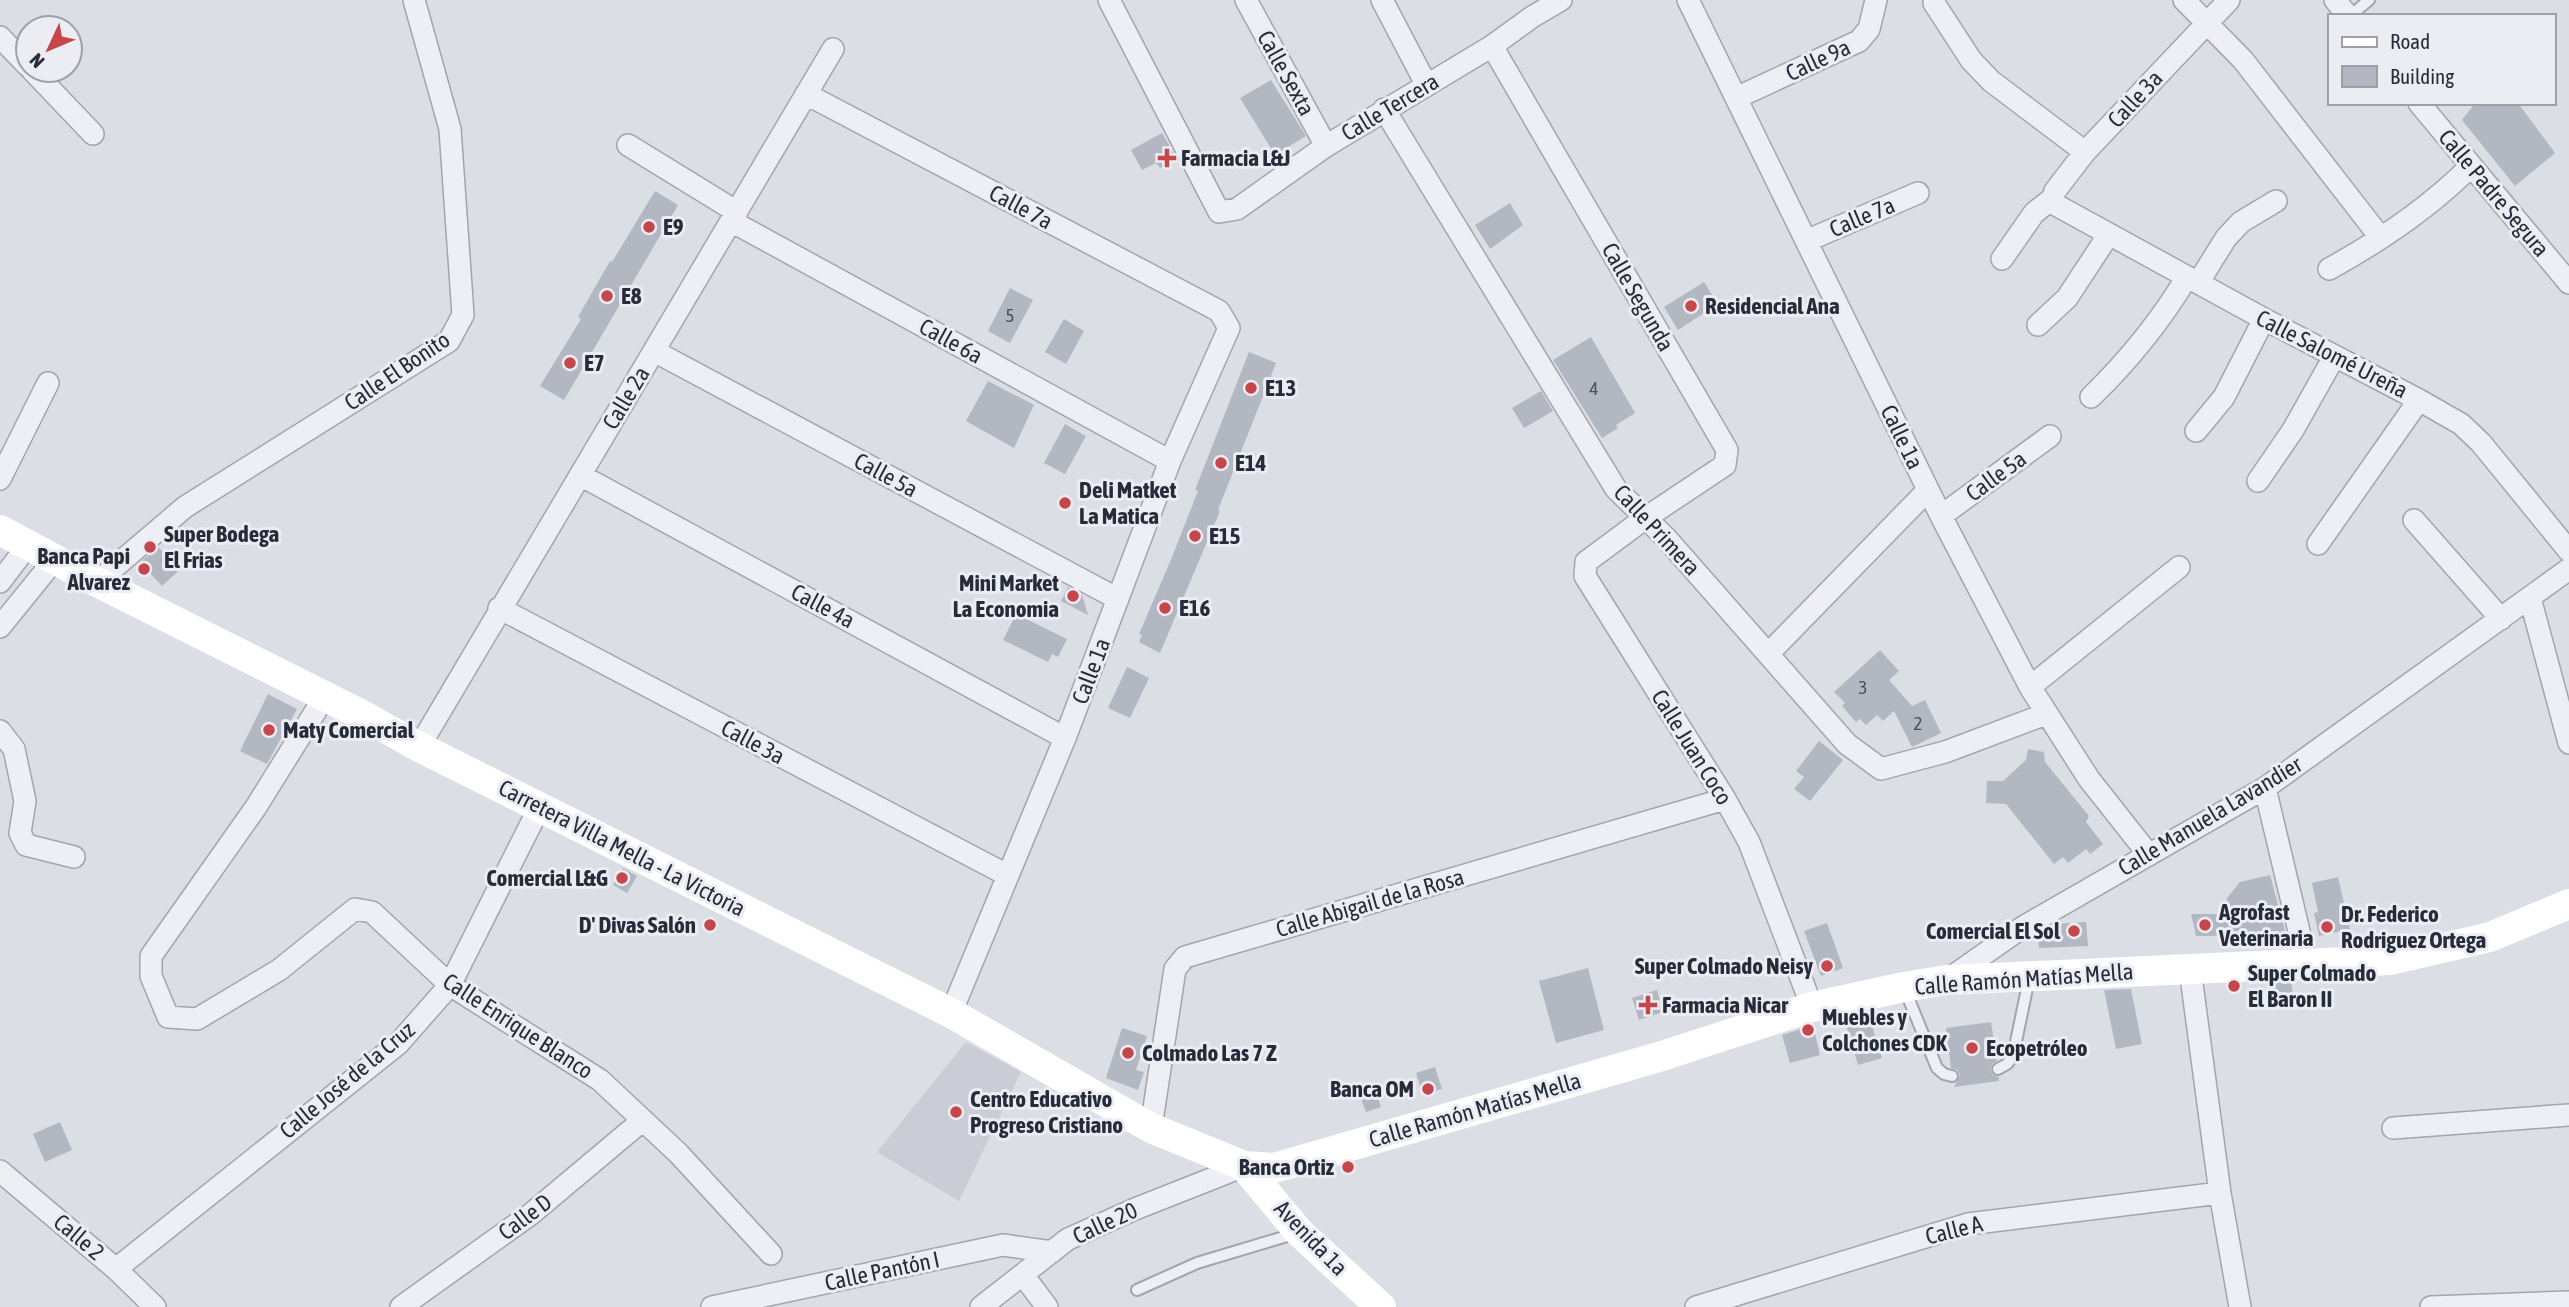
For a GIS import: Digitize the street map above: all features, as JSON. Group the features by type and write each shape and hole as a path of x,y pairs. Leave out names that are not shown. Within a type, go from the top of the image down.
{"main road":[{"name":"Carretera Villa Mella - La Victoria","path":"0,530 419,747 951,1013 1151,1128 1244,1166"},
{"name":"Calle Ramón Matías Mella","path":"1244,1166 1273,1168 1662,1056 1812,1007 1904,986 1947,980 2391,960 2490,937 2569,904"},
{"name":"Avenida 1a","path":"1244,1166 1299,1232 1381,1307"}],"street":[{"name":"Calle El Bonito","path":"97,582 185,507 449,341 456,331 463,316 450,129 414,0"},
{"name":"Calle Tercera","path":"1109,0 1219,212 1237,209 1326,146 1492,46 1527,8 1561,0"},
{"name":"Calle Sexta","path":"1246,0 1326,146"},
{"path":"1382,0 1426,84"},
{"name":"Calle 1a","path":"1688,0 1928,491 2030,687 2089,779 2149,855"},
{"name":"Calle 9a","path":"1736,98 1859,41 1869,29 1876,0"},
{"path":"2184,0 2244,60 2381,237"},
{"name":"Calle 3a","path":"2002,259 2034,214 2055,201 2055,191 2085,152 2229,0"},
{"path":"2335,0 2347,14"},
{"path":"1934,3 1971,60 1991,81 2085,152"},
{"path":"0,37 14,52"},
{"name":"Calle Segunda","path":"1492,46 1727,450 1726,465 1644,519"},
{"name":"Calle 2a","path":"419,747 499,608 833,49"},
{"path":"45,84 93,134"},
{"name":"Calle 7a","path":"807,93 1219,311 1228,328"},
{"name":"Calle Padre Segura","path":"2421,105 2569,283"},
{"name":"Calle Primera","path":"1384,109 1616,489 1666,538 1847,744 1881,769 1945,752 2046,714"},
{"name":"Calle 6a","path":"628,145 734,217 1170,461"},
{"path":"2329,269 2381,237 2447,190 2471,166"},
{"name":"Calle 7a","path":"1806,241 1918,193"},
{"name":"Calle Salomé Ureña","path":"2055,201 2192,280 2420,400 2460,424 2481,443 2569,566"},
{"path":"2091,397 2126,362 2241,222 2276,201"},
{"path":"2038,325 2067,298 2109,234"},
{"path":"2196,431 2224,397 2264,319"},
{"name":"Calle 1a","path":"951,1013 1065,737 1170,461 1228,328"},
{"name":"Calle 5a","path":"654,351 1118,599"},
{"path":"2258,481 2293,430 2334,356"},
{"path":"0,479 48,383"},
{"path":"2318,544 2420,400"},
{"name":"Calle 5a","path":"1941,516 2050,436"},
{"name":"Calle 4a","path":"580,475 1065,737"},
{"path":"1769,653 1928,491"},
{"name":"Calle Juan Coco","path":"1644,519 1586,562 1586,576 1749,842 1812,1007"},
{"path":"2414,520 2501,619"},
{"path":"0,582 28,545"},
{"path":"0,627 55,559"},
{"name":"Calle Manuela Lavandier","path":"1947,980 2023,927 2265,788 2530,598 2569,566"},
{"path":"2030,687 2179,567"},
{"path":"2530,598 2569,743"},
{"name":"Calle 3a","path":"499,608 1007,875"},
{"name":"Calle Enrique Blanco","path":"325,696 257,807 150,956 151,976 168,1017 197,1020 279,970 355,909 372,912 450,985 600,1080 678,1153 771,1254"},
{"path":"0,731 14,749 25,801 20,833 26,845 74,857"},
{"path":"2265,788 2306,965"},
{"name":"Calle Abigail de la Rosa","path":"1151,1128 1175,969 1185,957 1725,800"},
{"name":"Calle José de la Cruz","path":"116,1269 398,1044 450,985 540,806"},
{"path":"2190,969 2220,1193 2241,1307"},
{"path":"2393,1128 2569,1115"},
{"name":"Calle D","path":"401,1307 531,1214 643,1121"},
{"name":"Calle 20","path":"981,1307 1068,1239 1244,1166"},
{"name":"Calle 2","path":"0,1171 116,1269 155,1307"},
{"name":"Calle A","path":"1696,1307 1968,1224 2220,1193"},
{"name":"Calle Pantón I","path":"712,1307 1003,1245 1052,1252"},
{"path":"1023,1275 1047,1307"},
{"path":"2438,1306 2569,1302"}],"lane":[{"path":"2352,14 2369,0"},
{"path":"1998,1069 2007,1064 2013,1056 2029,976"},
{"path":"1904,986 1937,1068 1952,1076"},
{"path":"1137,1290 1197,1263 1299,1232"}],"shaded area":[{"name":"Centro Educativo Progreso Cristiano","path":"966,1042 1021,1072 959,1201 877,1152"}],"building":[{"path":"1271,80 1306,136 1275,155 1240,98"},
{"path":"2473,105 2519,105 2555,153 2515,186 2462,120"},
{"path":"1162,133 1177,159 1160,168 1156,163 1142,170 1131,150"},
{"path":"655,191 678,205 564,400 540,386 581,319 578,317 610,261 612,262"},
{"path":"1510,203 1523,225 1490,249 1475,225"},
{"name":"Residencial Ana","path":"1704,282 1718,304 1678,330 1664,307"},
{"path":"1010,288 1033,300 1010,343 988,331"},
{"path":"1064,319 1084,331 1066,364 1045,352"},
{"path":"1591,337 1635,413 1602,438 1553,360"},
{"path":"1249,352 1276,363 1218,510 1220,511 1160,653 1139,642 1142,635 1139,634 1198,491 1195,490"},
{"path":"988,381 1034,405 1014,448 966,421"},
{"path":"1541,391 1553,411 1524,428 1512,408"},
{"path":"1065,424 1086,436 1065,474 1044,463"},
{"path":"158,547 166,555 172,549 186,564 162,586 148,571 145,574 137,565"},
{"name":"Mini Market La Economia","path":"1068,587 1082,595 1088,615 1061,601"},
{"path":"1016,614 1067,639 1058,657 1052,654 1048,662 1003,640"},
{"path":"1880,650 1899,671 1889,680 1912,706 1925,700 1941,733 1912,747 1894,711 1883,721 1877,715 1866,725 1860,719 1856,722 1842,706 1845,703 1834,692"},
{"path":"1127,667 1149,678 1130,718 1108,708"},
{"name":"Maty Comercial","path":"268,694 297,709 267,764 240,751"},
{"path":"1819,741 1843,760 1810,801 1794,789 1804,777 1796,771"},
{"path":"2028,749 2044,752 2045,762 2089,816 2086,822 2103,844 2090,854 2086,849 2068,863 2063,857 2054,864 2006,804 1986,803 1987,781 2003,781 2026,760"},
{"path":"623,868 637,876 627,893 613,885"},
{"path":"2270,875 2286,935 2196,936 2191,914 2227,914 2227,898 2240,882"},
{"path":"2338,877 2350,929 2319,936 2314,913 2318,912 2312,883"},
{"path":"2086,922 2088,946 2039,948 2038,933 2055,924"},
{"path":"1827,923 1843,968 1821,976 1804,931"},
{"path":"1588,968 1604,1030 1556,1043 1539,981"},
{"path":"2291,982 2294,1002 2273,1004 2270,983"},
{"path":"2131,989 2142,1044 2116,1049 2104,990"},
{"name":"Farmacia Nicar","path":"1657,990 1663,1012 1639,1020 1632,998"},
{"path":"1868,1013 1882,1058 1858,1065 1844,1018"},
{"name":"Ecopetróleo","path":"1991,1022 1997,1061 1992,1064 1990,1070 1993,1075 1999,1077 1999,1081 1954,1087 1960,1075 1957,1070 1951,1068 1946,1028"},
{"path":"1813,1025 1820,1055 1790,1063 1782,1035"},
{"name":"Colmado Las 7 Z","path":"1122,1028 1147,1036 1136,1070 1144,1072 1138,1090 1106,1078"},
{"path":"1435,1067 1442,1089 1423,1095 1416,1073"},
{"path":"1375,1090 1381,1107 1366,1112 1360,1096"},
{"path":"60,1122 72,1150 45,1162 33,1134"}],"place":[{"name":"Farmacia L&J","path":"1167,158"},
{"name":"E9","path":"649,227"},
{"name":"E8","path":"607,296"},
{"name":"Residencial Ana","path":"1691,306"},
{"name":"E7","path":"570,363"},
{"name":"E13","path":"1251,388"},
{"name":"E14","path":"1221,463"},
{"name":"Deli Matket La Matica","path":"1065,503"},
{"name":"E15","path":"1195,536"},
{"name":"Super Bodega El Frias","path":"150,547"},
{"name":"Banca Papi Alvarez","path":"144,569"},
{"name":"Mini Market La Economia","path":"1073,596"},
{"name":"E16","path":"1165,608"},
{"name":"Maty Comercial","path":"269,730"},
{"name":"Comercial L&G","path":"622,878"},
{"name":"D' Divas Salón","path":"710,925"},
{"name":"Agrofast Veterinaria","path":"2205,925"},
{"name":"Dr. Federico Rodriguez Ortega","path":"2327,927"},
{"name":"Comercial El Sol","path":"2074,931"},
{"name":"Super Colmado Neisy","path":"1827,966"},
{"name":"Super Colmado El Baron II","path":"2234,986"},
{"name":"Farmacia Nicar","path":"1648,1005"},
{"name":"Muebles y Colchones CDK","path":"1808,1030"},
{"name":"Ecopetróleo","path":"1972,1048"},
{"name":"Colmado Las 7 Z","path":"1128,1053"},
{"name":"Banca OM","path":"1428,1089"},
{"name":"Centro Educativo Progreso Cristiano","path":"956,1112"},
{"name":"Banca Ortiz","path":"1348,1167"}]}
